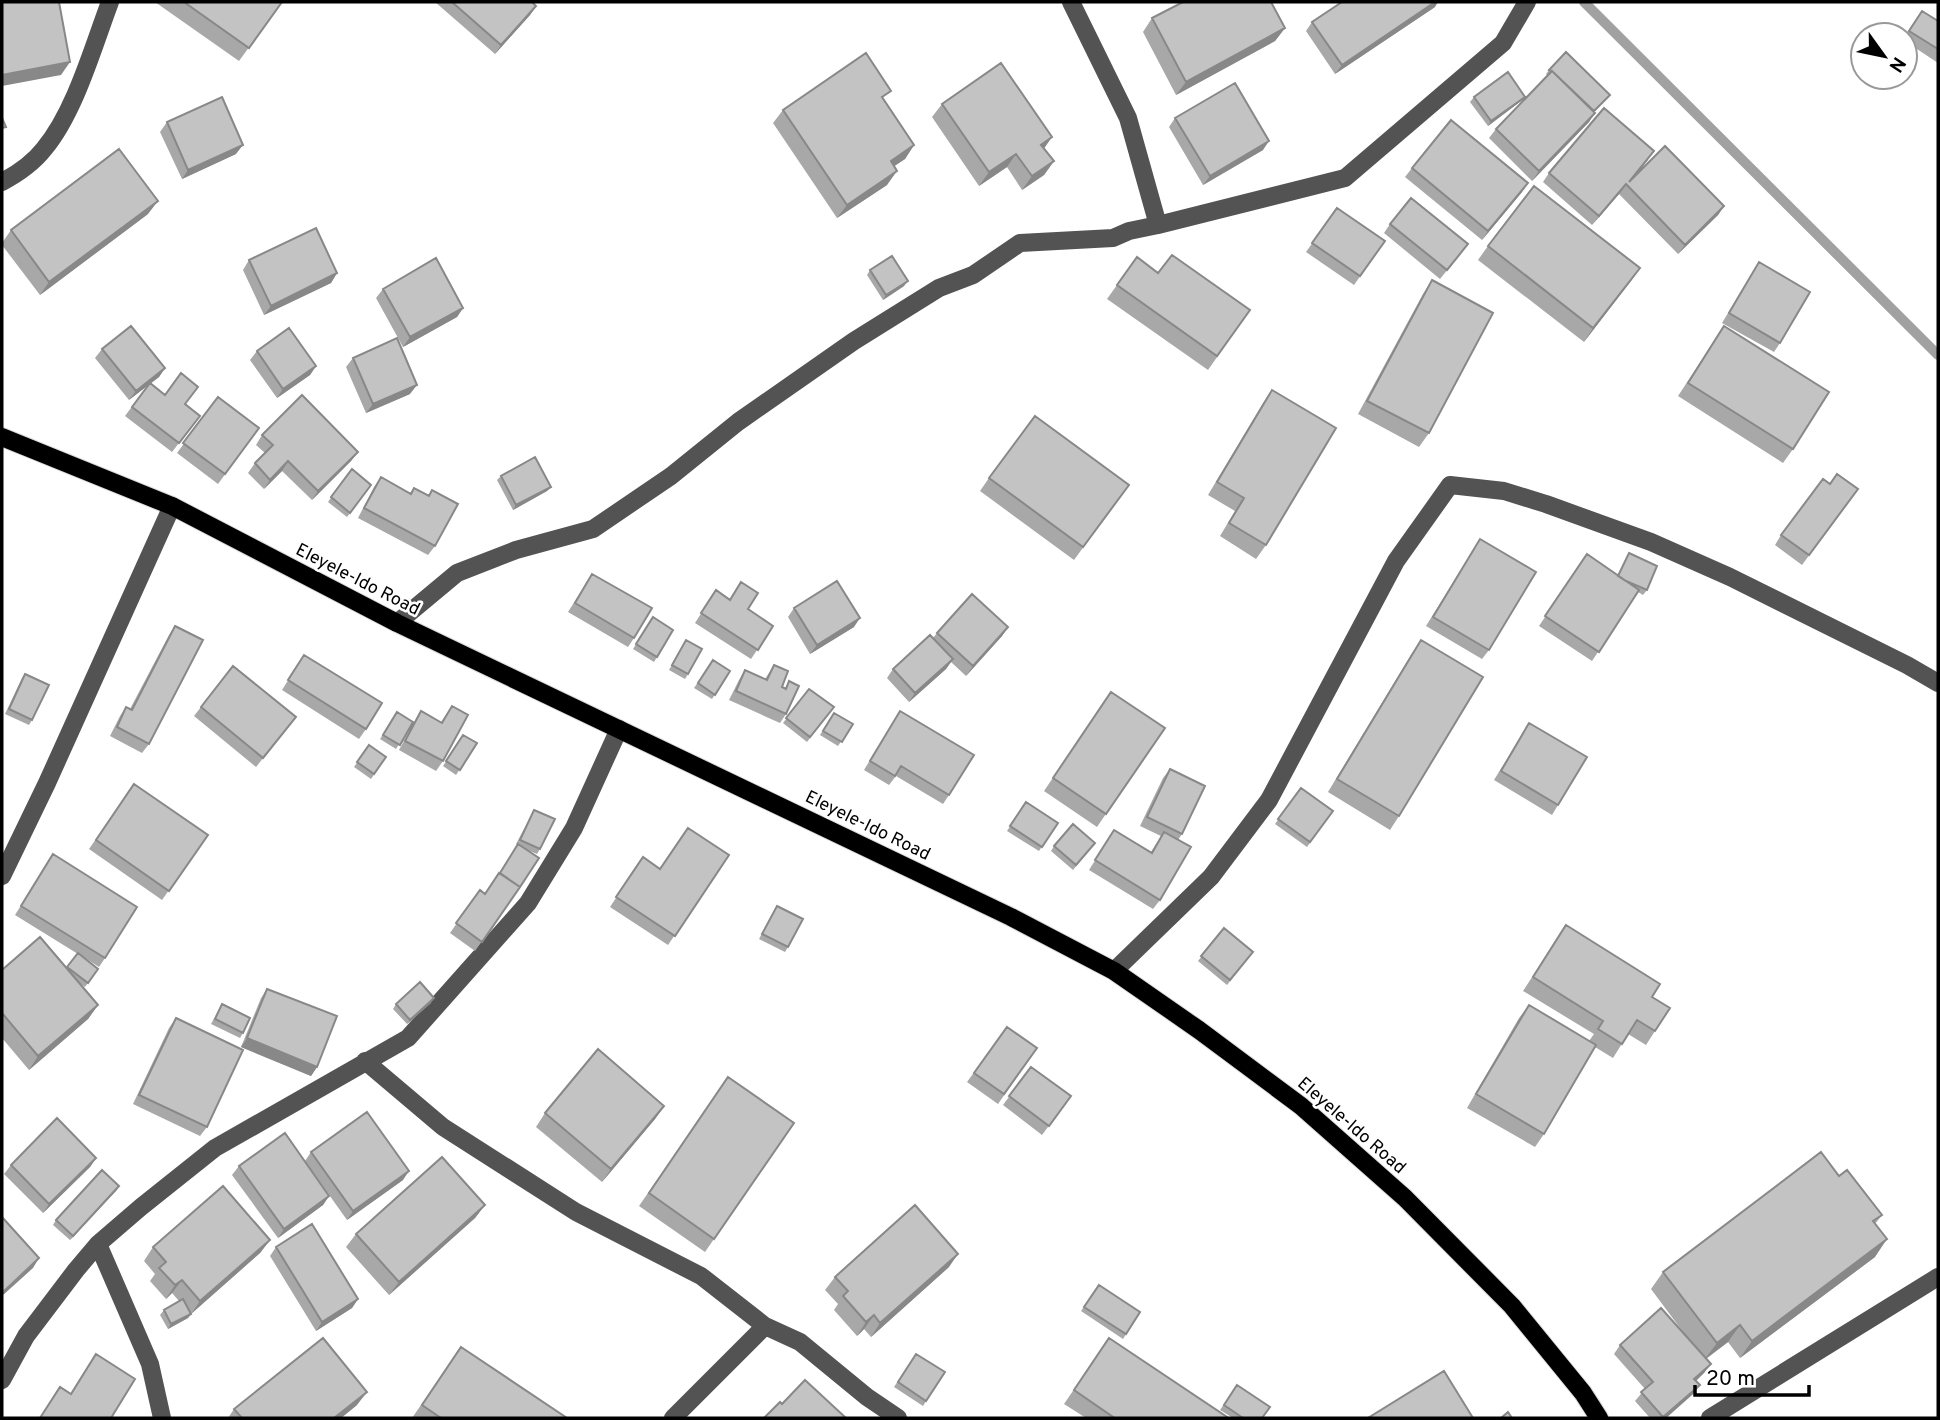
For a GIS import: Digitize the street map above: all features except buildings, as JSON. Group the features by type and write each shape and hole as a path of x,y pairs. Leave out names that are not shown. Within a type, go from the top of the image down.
{"main road":[{"name":"Eleyele-Ido Road","path":"2,437 172,506 397,623 1011,917 1114,971 1301,1106 1405,1198 1512,1306 1583,1393 1599,1418"}],"street":[{"path":"2,182 15,175 44,150 66,116 110,2"},
{"path":"1071,2 1128,118 1158,225"},
{"path":"397,623 457,573 516,550 593,529 671,476 738,422 854,341 939,288 973,275 1020,243 1113,238 1129,230 1345,178 1503,43 1527,2"},
{"path":"1114,971 1211,877 1269,800 1396,561 1450,485 1504,491 1651,542 1730,577 1938,683"},
{"path":"2,876 172,506"},
{"path":"2,1380 26,1336 98,1244 141,1207 215,1148 408,1038 528,903 574,828 619,729"},
{"path":"365,1061 443,1127 576,1212 701,1276 765,1326 800,1342 867,1397 898,1418"},
{"path":"98,1244 150,1364 162,1418"},
{"path":"1710,1418 1938,1277"},
{"path":"673,1418 765,1326"}],"waterway":[{"path":"1584,2 1938,355"}]}
